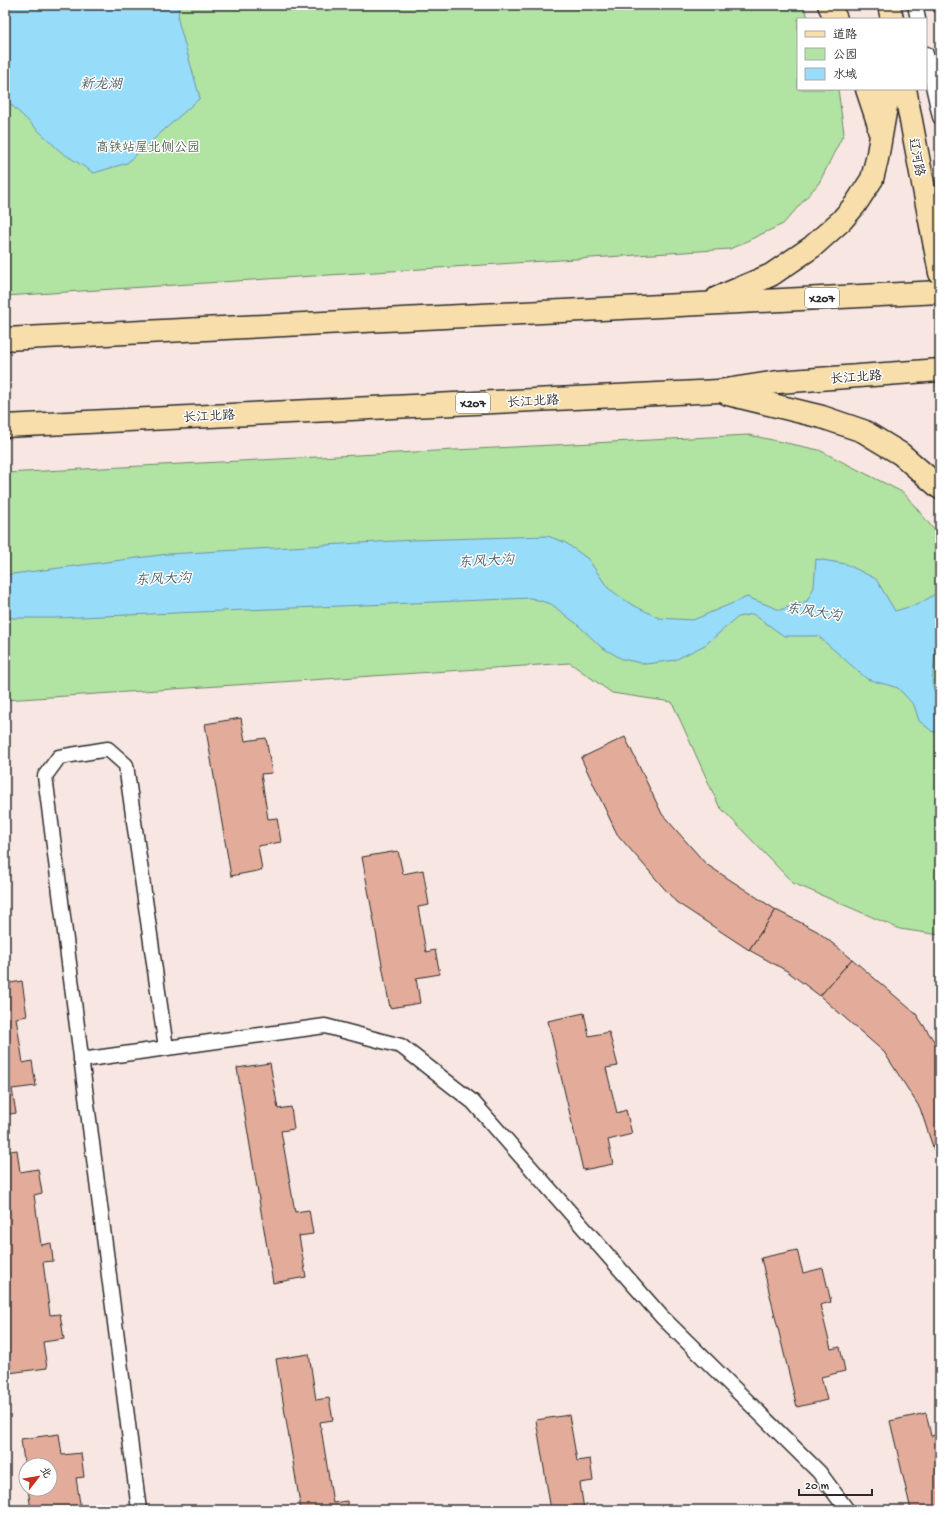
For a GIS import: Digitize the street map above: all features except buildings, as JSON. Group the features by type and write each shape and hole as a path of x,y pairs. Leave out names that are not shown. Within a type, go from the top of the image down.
{"main road":[{"path":"829,5 836,18"},
{"path":"889,5 892,18"},
{"path":"867,90 879,125 877,159"},
{"path":"705,304 771,275 812,247 841,221 855,205 872,179 889,90"},
{"name":"辽河路","path":"905,90 940,273"},
{"name":"X207","path":"5,339 940,292"},
{"name":"长江北路","path":"5,426 719,391 778,382 940,370"},
{"path":"719,391 822,417 863,431 901,454 940,488"}],"lane":[{"path":"915,5 918,18"},
{"path":"927,58 940,117"},
{"path":"139,1510 45,776 59,758 108,749 126,765 166,1048"},
{"path":"81,1060 325,1026 401,1046 473,1102 662,1317 818,1472 847,1510"}],"green space":[{"name":"高铁站屋北侧公园","path":"5,5 803,5 809,18 797,18 797,90 838,90 844,133 819,183 783,224 730,249 5,296"},
{"path":"749,435 819,450 904,493 940,537 940,935 900,929 793,883 719,806 672,702 612,693 570,663 5,700 5,473"}],"water":[{"name":"新龙湖","path":"5,5 179,5 178,20 200,98 127,163 94,173 61,152 5,99"},
{"name":"东风大沟","path":"548,536 566,543 588,559 608,588 629,603 659,618 693,620 747,597 780,610 807,601 814,587 816,559 846,564 876,579 895,611 919,604 940,591 940,637 936,643 932,683 940,708 940,730 933,732 919,721 914,705 898,688 867,679 818,636 784,636 753,614 738,617 705,645 675,660 646,664 622,659 601,647 577,624 551,604 531,598 56,618 5,618 5,575 168,554 413,540"}]}
